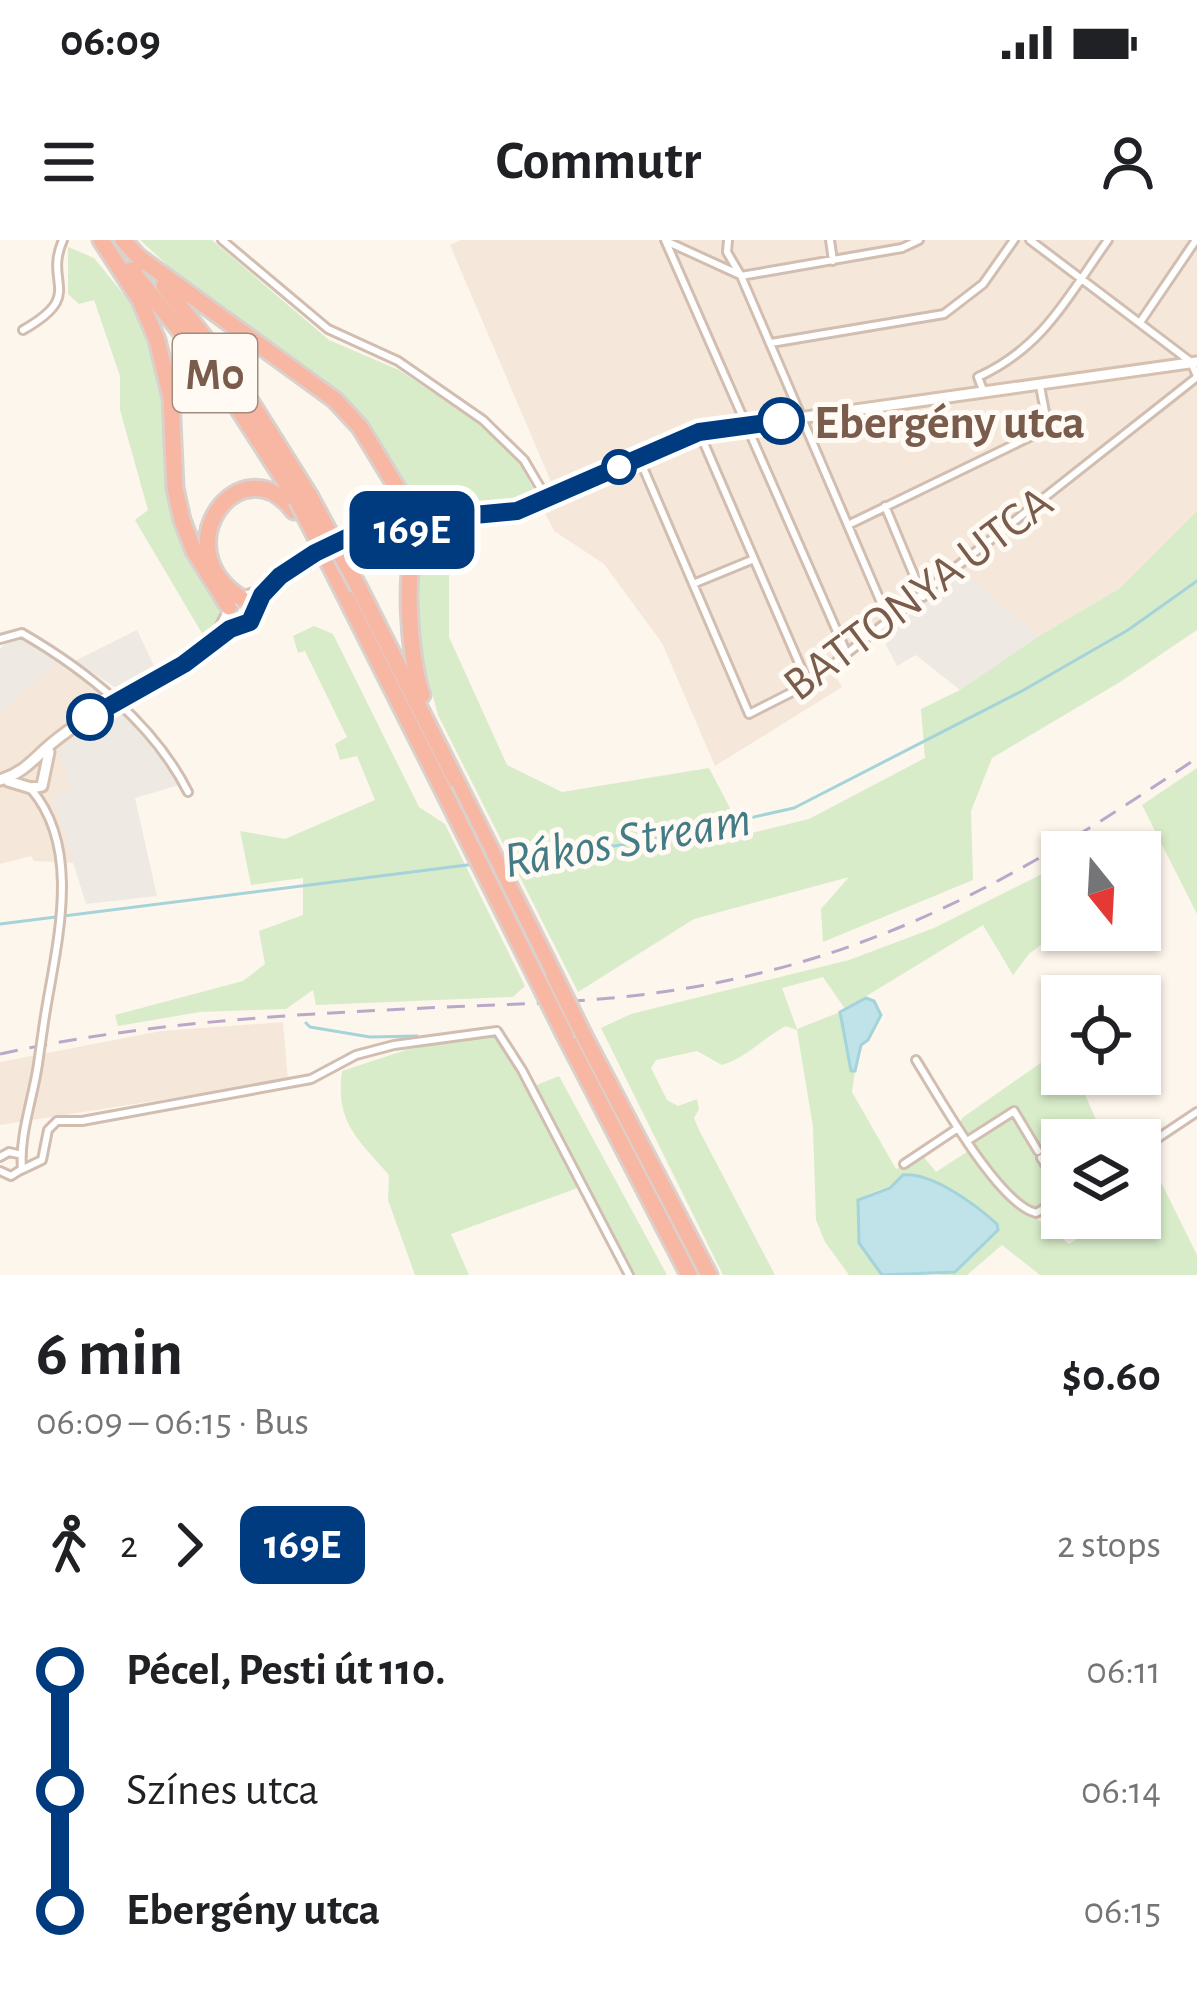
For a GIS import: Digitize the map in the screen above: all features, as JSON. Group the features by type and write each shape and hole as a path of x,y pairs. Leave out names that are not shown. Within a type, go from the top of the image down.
{"highway":[{"name":"M0","path":"102,240 208,364 303,498 324,553 352,592 441,749 452,789 565,1035 688,1275"},
{"path":"102,240 140,300 157,340 171,398 182,520 194,551 236,604"},
{"name":"M0","path":"123,240 233,374 303,498 709,1275"},
{"path":"140,258 334,400 360,427 416,517 411,645 419,687 441,749"},
{"path":"236,604 207,545 207,530 219,506 245,490 268,491 290,505 324,553"}],"main road":[{"path":"208,646 236,604 306,558 363,530 416,517 517,511 699,432 1194,362"},
{"path":"26,782 65,735 250,622 271,584"},
{"path":"236,604 255,610"},
{"path":"236,604 239,625"},
{"path":"0,781 45,783 39,766"}],"street":[{"path":"23,329 46,316 59,299 63,240"},
{"path":"222,240 328,329 398,361 483,420 524,460 547,500"},
{"path":"728,240 727,252 771,343 889,622"},
{"path":"830,240 833,261"},
{"path":"666,241 741,276 902,248 919,240"},
{"path":"771,343 944,314 965,302 1014,240"},
{"path":"1030,240 1194,362"},
{"path":"983,391 978,377 1032,344 1056,318 1108,240"},
{"path":"1140,322 1196,240"},
{"path":"666,241 847,655"},
{"name":"BATTONYA UTCA","path":"693,584 749,714 808,684 923,597 1197,376 1194,362"},
{"path":"848,525 1048,428 1040,382"},
{"path":"699,432 808,684"},
{"path":"639,458 693,584 754,560"},
{"path":"885,506 923,597"},
{"path":"0,640 22,633 118,699 180,775 188,792"},
{"path":"26,782 48,816"},
{"path":"0,1172 11,1177 21,1163 60,904 61,864 45,783"},
{"path":"23,1137 4,1153 34,1165 44,1157 54,1122 82,1121 311,1079 356,1055 394,1045 497,1031 628,1275"},
{"path":"916,1060 980,1162 1028,1213 1041,1212"},
{"path":"967,1141 1014,1111 1041,1156"},
{"path":"1161,1136 1197,1112"},
{"path":"904,1164 958,1128"}],"shaded area":[{"path":"461,240 1197,240 1197,511 1120,588 1039,636 961,572 832,670 842,687 715,766 662,643 604,564 554,531 537,497 554,489 450,245"},
{"path":"961,571 1039,636 960,690 916,655 897,666 882,637"},
{"path":"137,630 156,670 116,688 75,661"},
{"path":"21,631 59,661 0,711 0,648"},
{"path":"59,661 97,688 71,700 91,728 71,787 52,796 75,863 34,861 31,856 0,864 0,711"},
{"path":"97,688 183,784 135,798 157,896 86,904 52,795 71,786 57,749 90,728 70,700"},
{"path":"283,1022 288,1080 0,1125 0,1062 161,1031"}],"green space":[{"path":"140,240 212,240 329,340 399,370 486,428 517,459 535,492 525,503 442,506 409,492 356,410 186,282"},
{"path":"68,247 94,258 138,312 167,401 172,515 193,564 219,603 220,619 203,635 135,520 148,510 120,410 120,376 94,300 79,304 68,294"},
{"path":"1197,511 1197,630 992,758 971,811 973,880 823,942 821,909 849,877 694,919 578,992 438,715 418,640 421,544 442,525 459,524 460,533 449,546 449,637 507,765 562,792 709,768 744,835 809,819 925,758 921,709 960,690 1120,588"},
{"path":"314,626 333,634 419,807 445,824 525,986 513,997 316,1005 313,990 286,1009 200,1012 118,1026 115,1015 243,981 265,964 259,931 303,915 303,878 251,885 240,831 285,839 375,800 357,756 340,760 335,744 347,737 305,651 298,653 293,636"},
{"path":"1197,768 1197,914 1161,843 1161,831 1155,831 1142,805"},
{"path":"1041,874 1041,945 1013,975 983,925 845,1009 823,977 782,988 797,1029 840,1012 850,1070 855,1071 852,1092 896,1169 923,1156 936,1172 973,1148 962,1118 1041,1063 1041,1095 1085,1095 1096,1119 1041,1119 1041,1216 1037,1219 1041,1239 1063,1239 1069,1244 1077,1239 1161,1239 1161,1182 1197,1255 1197,1275 1040,1275 1002,1245 967,1275 938,1275 955,1271 998,1224 948,1192 913,1184 895,1185 858,1200 860,1243 882,1275 849,1275 825,1242 816,1220 813,1127 797,1030 786,1026 722,1065 697,1051 656,1060 651,1068 667,1100 678,1106 697,1099 694,1118 699,1130 775,1275 723,1275 601,1028 631,1014 849,960 934,928"},
{"path":"500,1033 534,1086 559,1076 667,1275 633,1275 586,1185 451,1234 469,1275 415,1275 388,1200 389,1175 346,1117 342,1071 406,1050"}],"water":[{"path":"866,998 874,1001 881,1015 851,1071 840,1012"},
{"path":"903,1175 940,1184 997,1224 998,1230 955,1272 882,1275 859,1243 858,1200 890,1188"}],"waterway":[{"name":"Rákos Stream","path":"502,860 637,843 794,808 1022,691 1128,630 1197,581"},
{"name":"Rákos Stream","path":"0,924 475,864"},
{"path":"306,1023 370,1037 417,1036"}],"railway":[{"path":"0,1054 211,1022 589,1000 761,973 894,930 956,902 1076,836 1197,758"}],"bus line":[{"name":"169E","path":"90,717 169,674 230,629 250,622 271,584 344,537 388,525 416,531 442,518 517,511 699,432 781,421"}],"place":[{"name":"Ebergény utca","path":"781,421"}]}
